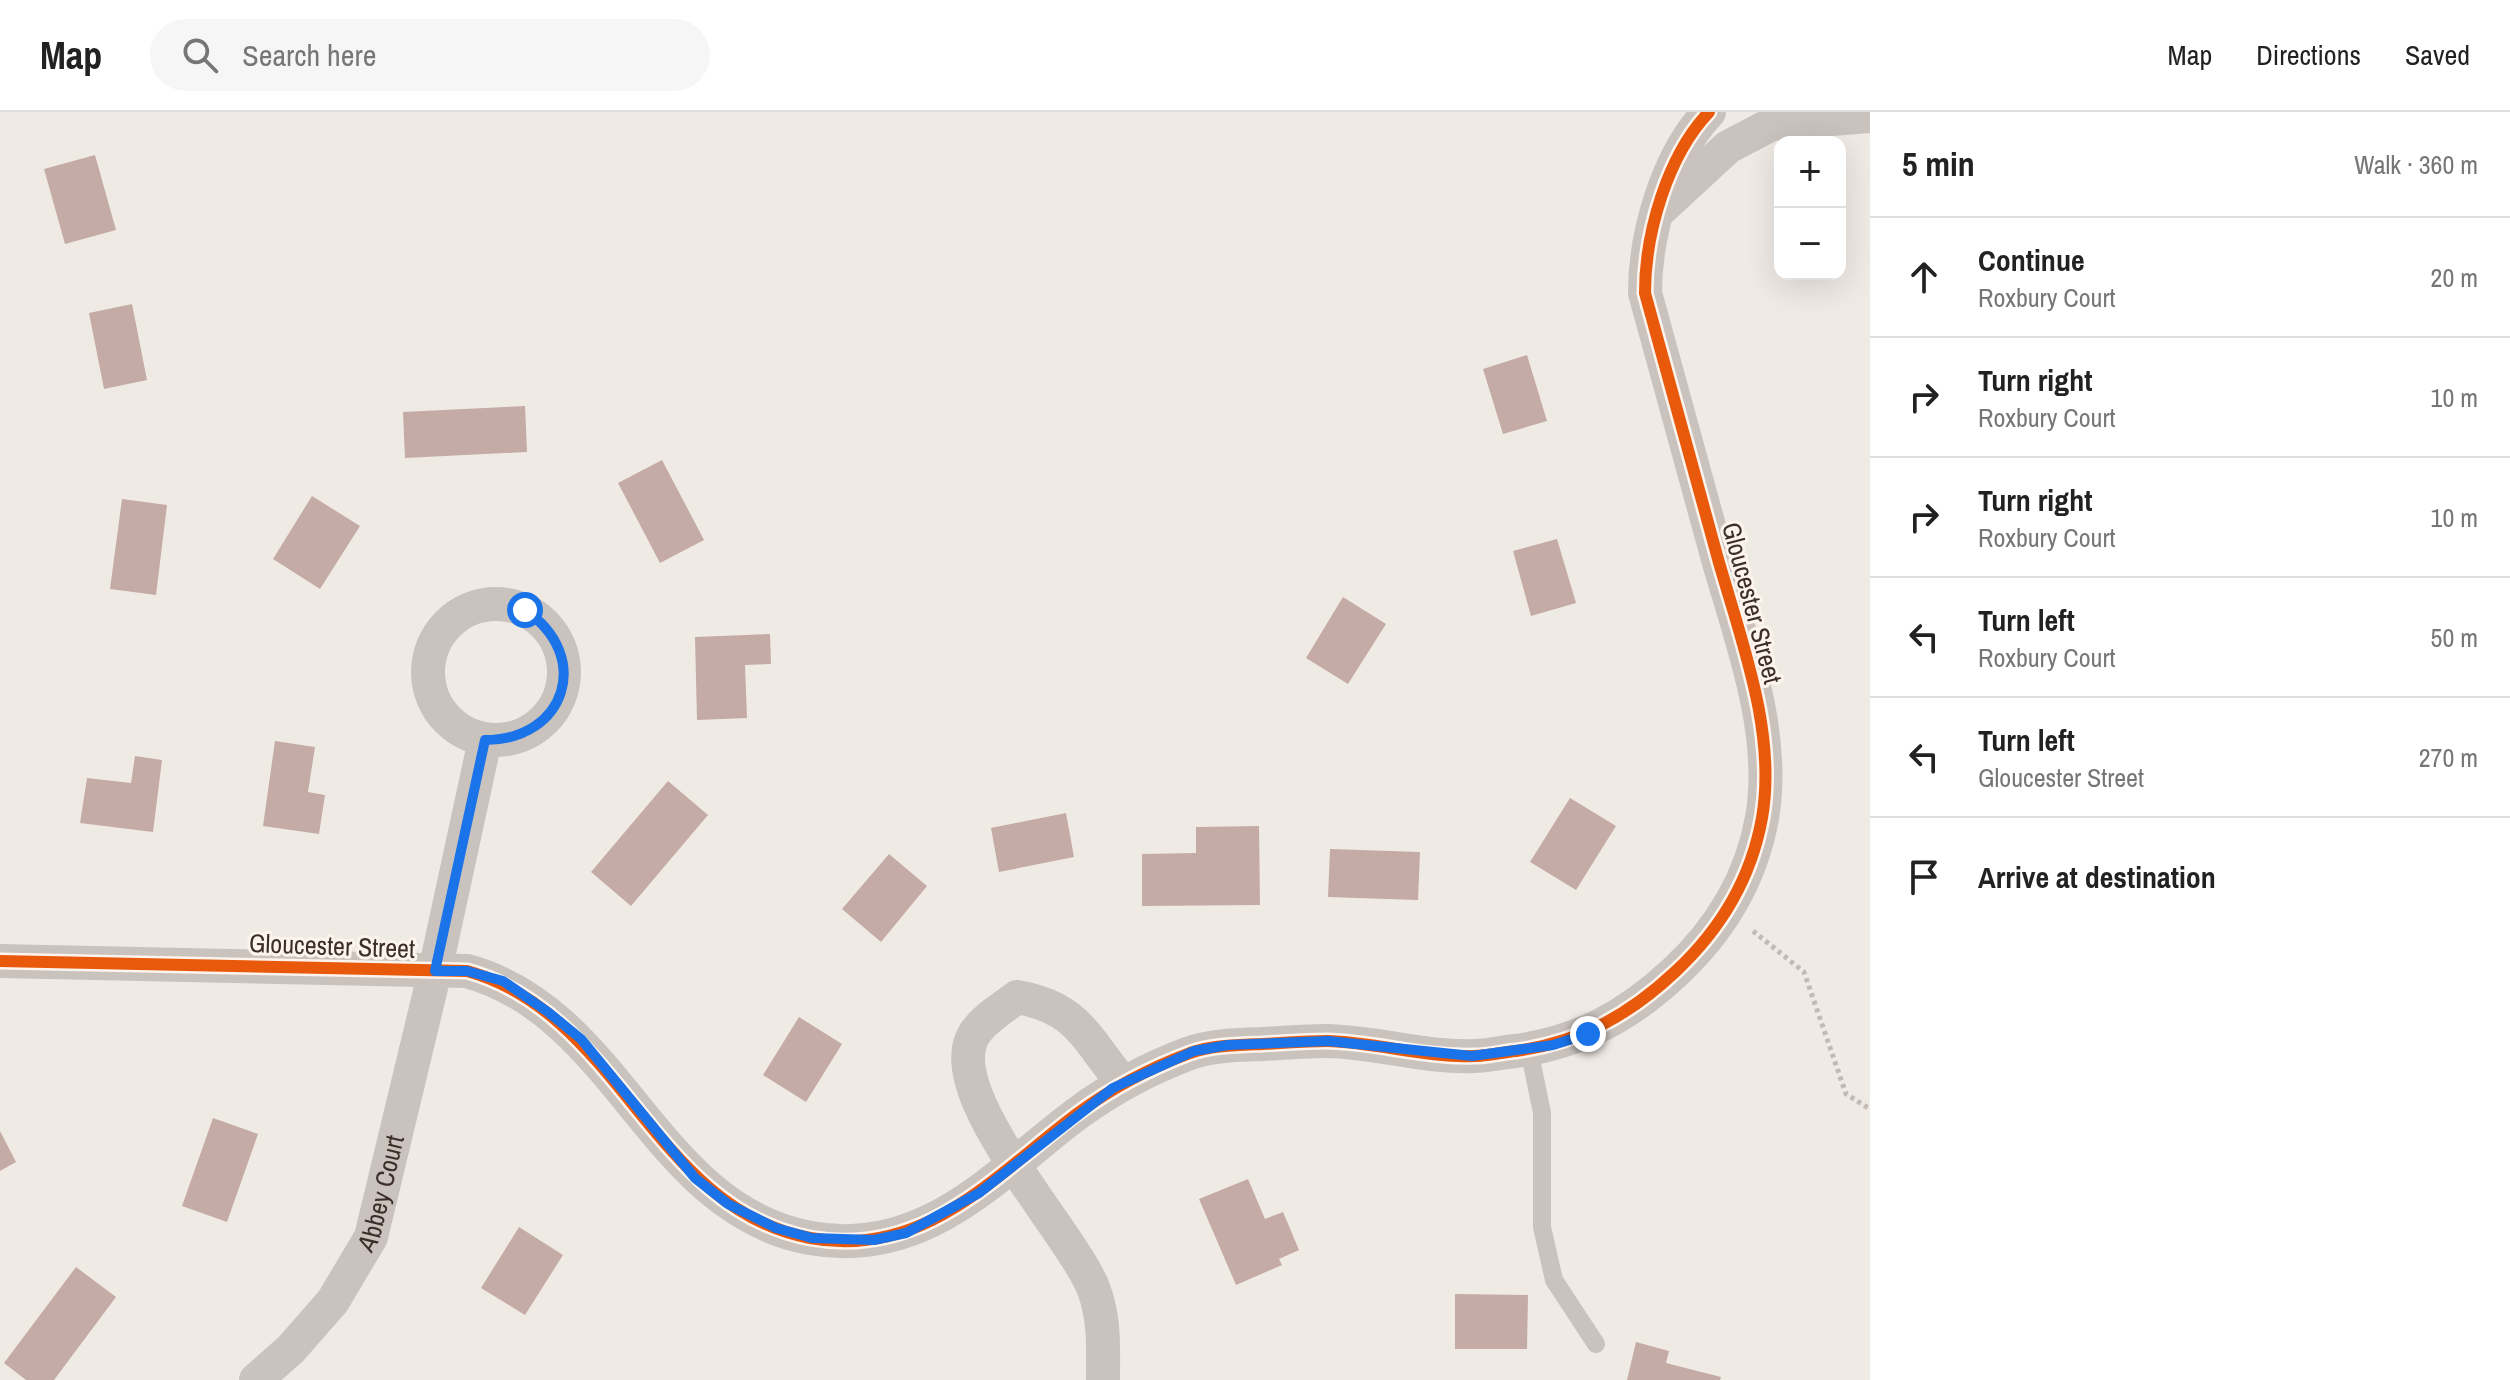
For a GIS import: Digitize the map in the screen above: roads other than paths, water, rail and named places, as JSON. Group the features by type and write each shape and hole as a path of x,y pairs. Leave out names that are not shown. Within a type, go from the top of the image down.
{"street":[{"name":"Gloucester Street","path":"0,961 467,971 503,981 581,1039 695,1178 728,1204 776,1228 812,1238 874,1240 906,1233 979,1193 1074,1116 1123,1083 1194,1051 1228,1045 1328,1041 1472,1056 1529,1049 1588,1034 1657,989 1694,954 1728,911 1746,871 1762,818 1765,753 1748,668 1645,293 1645,261 1659,211 1693,129 1709,112"},
{"path":"1659,211 1728,147 1772,124 1870,116"},
{"path":"503,604 525,610 544,623 557,640 563,661 564,682 557,703 544,721 527,734 506,740 485,740 463,733 444,718 432,698 427,675 430,652 441,631 458,615 480,605 503,604"},
{"name":"Abbey Court","path":"256,1380 291,1349 333,1301 371,1237 435,971 485,740"},
{"path":"1103,1380 1104,1324 1093,1287 999,1141 973,1090 969,1062 974,1035 993,1015 1017,997 1046,1002 1069,1015 1123,1083"}],"lane":[{"path":"1529,1049 1542,1113 1542,1227 1554,1280 1596,1344"}]}
